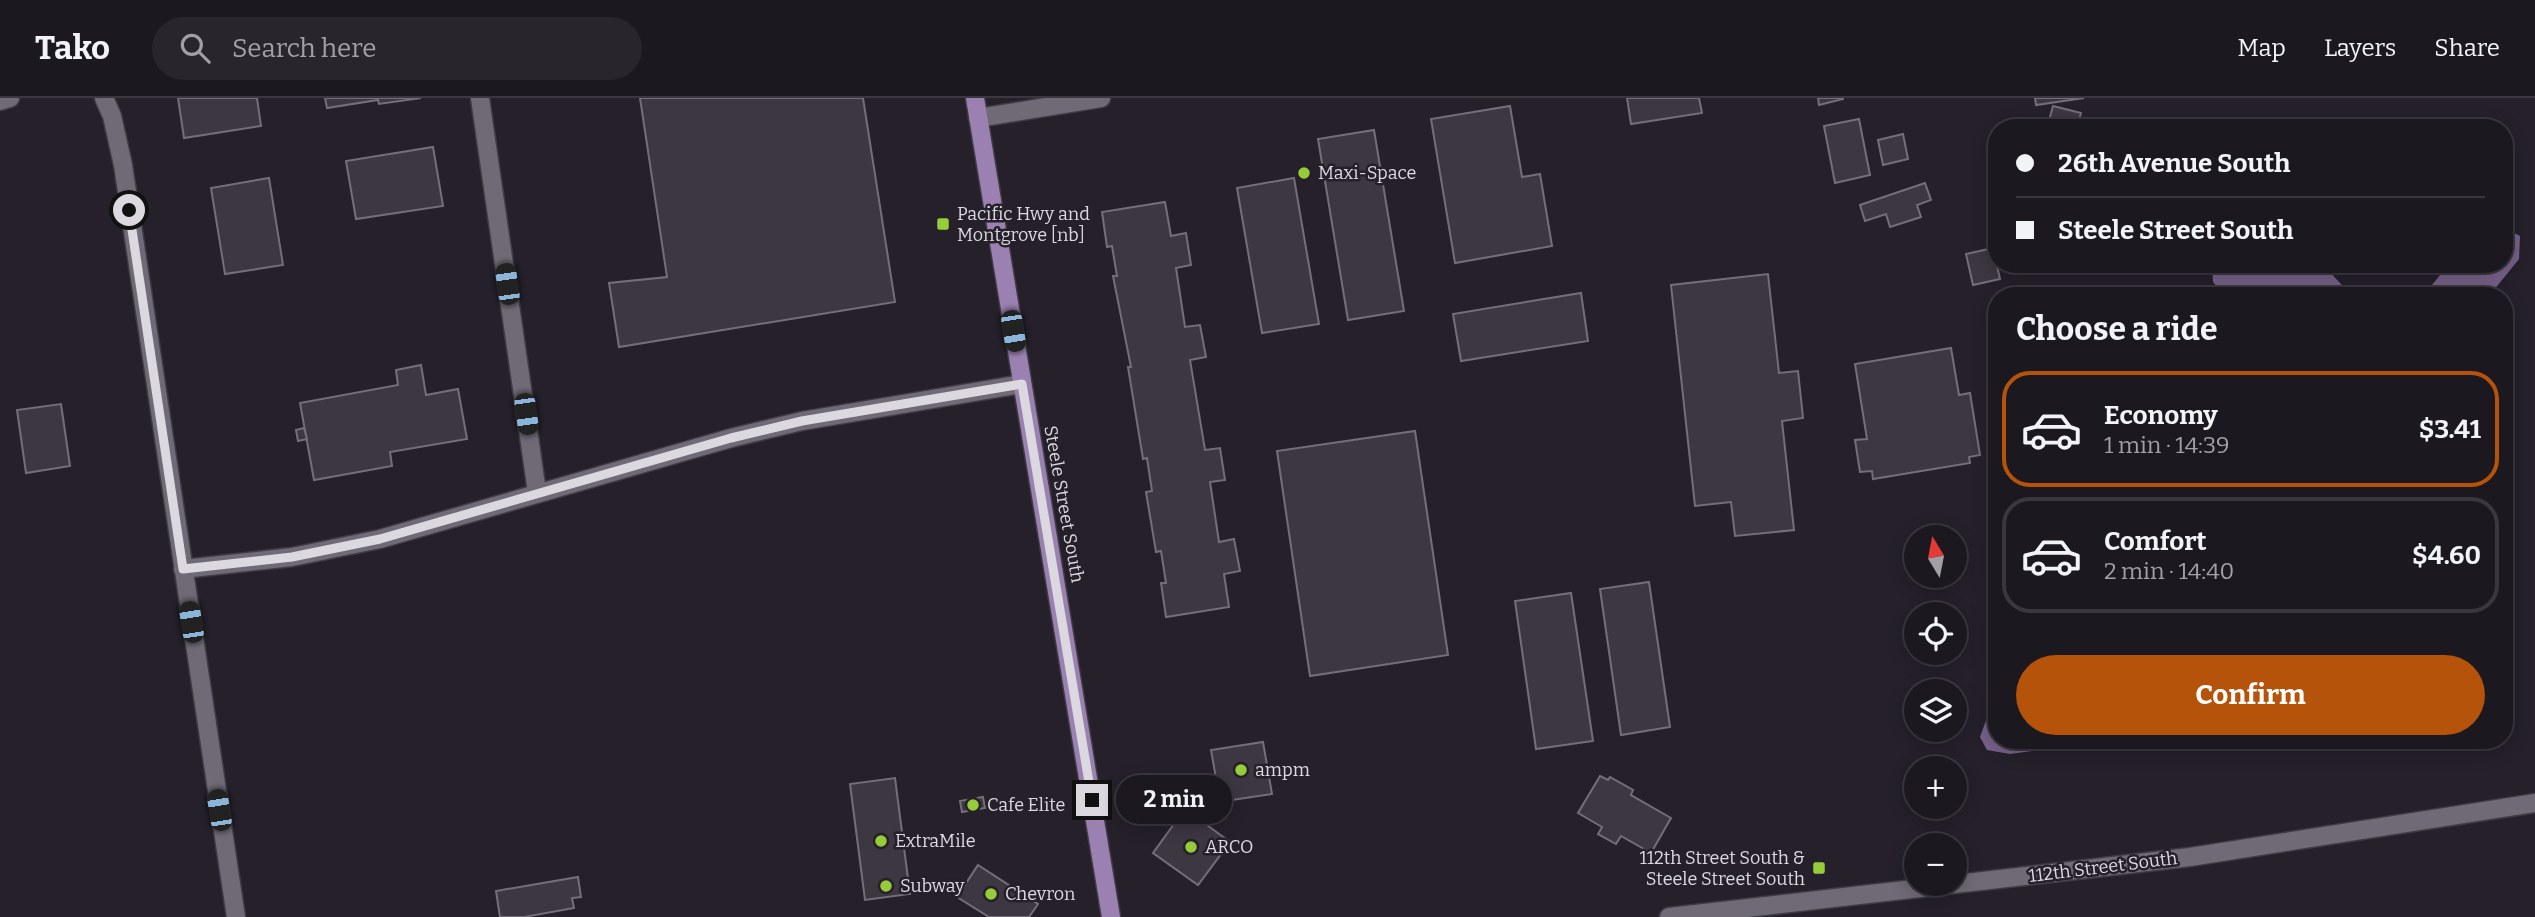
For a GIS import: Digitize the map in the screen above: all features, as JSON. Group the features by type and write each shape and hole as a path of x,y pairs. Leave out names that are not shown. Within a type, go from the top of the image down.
{"main road":[{"name":"Steele Street South","path":"975,98 1111,917"}],"street":[{"path":"0,101 10,98"},
{"path":"104,98 112,116 122,165 236,917"},
{"path":"480,98 537,492"},
{"path":"978,118 1101,98"},
{"path":"183,569 292,557 369,541 537,492 802,421 1022,384"},
{"name":"112th Street South","path":"1669,917 2190,857 2535,803"}],"shaded area":[{"path":"2513,232 2520,236 2519,259 2513,266"},
{"path":"2212,273 2331,273 2344,287 2217,287 2213,282"},
{"path":"2442,273 2508,273 2496,287 2430,287"},
{"path":"1988,715 1988,749 2048,749 2010,754 1987,750 1980,737"}],"building":[{"path":"178,98 257,98 261,126 184,138"},
{"path":"325,98 421,98 379,104 378,100 327,108"},
{"path":"640,98 863,98 895,302 619,347 609,283 667,277"},
{"path":"1627,98 1699,98 1702,113 1631,124"},
{"path":"1818,98 1843,98 1843,99 1819,105"},
{"path":"2035,98 2084,98 2036,105"},
{"path":"1510,106 1522,177 1540,174 1552,246 1455,263 1431,119"},
{"path":"2053,106 2081,113 2079,119 2049,119"},
{"path":"1859,119 1870,175 1835,183 1824,126"},
{"path":"1374,130 1404,311 1348,320 1318,139"},
{"path":"1903,134 1908,159 1883,165 1878,140"},
{"path":"433,147 443,206 356,219 346,161"},
{"path":"269,178 283,265 225,274 211,188"},
{"path":"1294,178 1319,324 1262,333 1237,188"},
{"path":"1925,183 1931,200 1917,205 1921,217 1890,227 1886,214 1865,221 1860,205"},
{"path":"1165,202 1171,236 1186,233 1191,265 1176,268 1185,327 1200,325 1206,357 1190,360 1205,450 1220,448 1225,480 1210,482 1219,542 1234,539 1240,571 1224,574 1229,607 1166,617 1161,583 1166,583 1161,551 1156,552 1146,492 1152,491 1147,458 1143,459 1128,367 1131,367 1113,276 1117,276 1112,246 1107,247 1102,212"},
{"path":"1988,249 1988,273 1999,273 2000,279 1973,285 1966,254"},
{"path":"1768,274 1779,373 1798,371 1803,418 1782,421 1794,530 1735,536 1731,502 1695,506 1671,285"},
{"path":"1581,293 1588,341 1461,361 1453,314"},
{"path":"1951,348 1959,395 1970,393 1980,455 1969,457 1970,463 1873,479 1872,471 1860,472 1855,440 1867,439 1855,364"},
{"path":"421,365 426,395 458,389 467,439 390,452 392,466 314,480 300,403 398,385 396,370"},
{"path":"61,404 70,466 26,473 17,410"},
{"path":"304,428 307,439 298,441 296,430"},
{"path":"1415,431 1448,655 1310,676 1277,451"},
{"path":"1649,582 1670,727 1621,735 1600,589"},
{"path":"1571,593 1593,741 1536,749 1515,601"},
{"name":"ampm","path":"1263,742 1272,794 1232,800 1218,790 1211,750"},
{"path":"1600,776 1608,780 1610,777 1633,790 1631,795 1671,818 1651,853 1621,836 1616,844 1598,834 1602,827 1578,813"},
{"path":"895,778 910,894 865,900 850,784"},
{"name":"Cafe Elite","path":"983,797 985,808 962,812 960,801"},
{"name":"ARCO","path":"1185,809 1230,842 1198,885 1153,853"},
{"name":"Chevron","path":"978,865 1038,904 1029,917 989,917 957,897"},
{"path":"578,877 581,897 572,898 574,908 524,917 500,917 496,891"}],"place":[{"name":"Maxi-Space","path":"1304,173"},
{"name":"Pacific Hwy and Montgrove [nb]","path":"943,224"},
{"name":"ampm","path":"1241,770"},
{"name":"Cafe Elite","path":"973,805"},
{"name":"ExtraMile","path":"881,841"},
{"name":"ARCO","path":"1191,847"},
{"name":"112th Street South & Steele Street South","path":"1819,868"},
{"name":"Subway","path":"886,886"},
{"name":"Chevron","path":"991,894"}],"route":[{"path":"129,210 183,569 292,557 380,539 731,438 802,421 1022,384 1092,800"}]}
